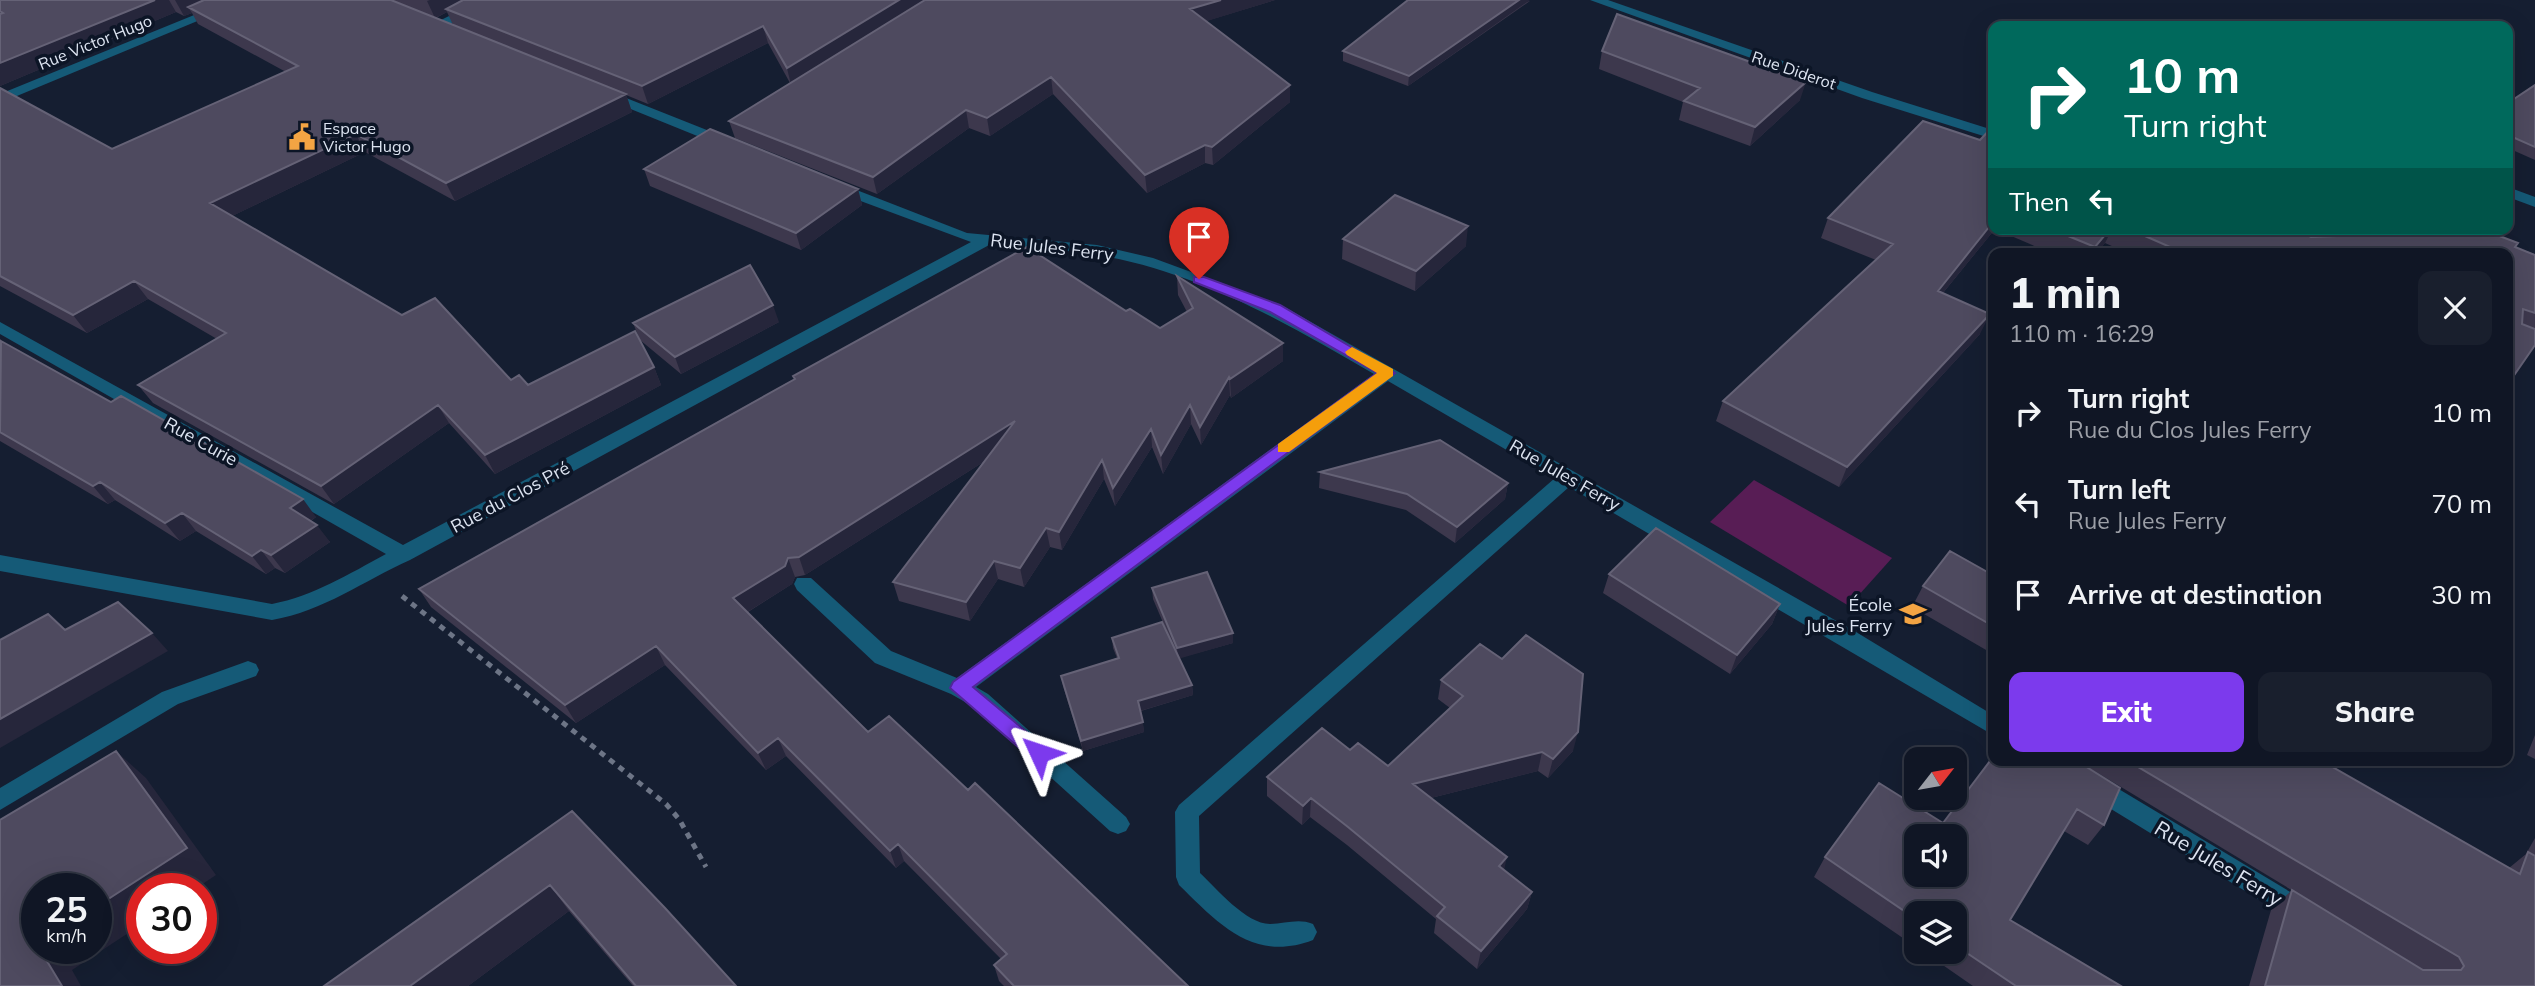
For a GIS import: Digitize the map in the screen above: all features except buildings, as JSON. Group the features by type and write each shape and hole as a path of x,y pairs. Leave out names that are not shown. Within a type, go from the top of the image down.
{"street":[{"name":"Rue Victor Hugo","path":"0,99 242,0"},
{"path":"462,36 430,24 491,0"},
{"name":"Rue Diderot","path":"1596,0 1867,95 1988,133"},
{"path":"590,88 740,148"},
{"path":"718,139 736,129"},
{"name":"Rue Jules Ferry","path":"827,183 941,229 987,240 1097,250 1153,263 1275,309 1849,638 1988,723"},
{"path":"2513,194 2535,202"},
{"name":"Rue du Clos Pré","path":"0,563 272,612 294,608 403,555 987,240"},
{"name":"Rue Curie","path":"0,327 403,555"},
{"path":"959,688 1387,373"},
{"path":"1304,932 1264,936 1230,918 1188,877 1187,812 1568,477"},
{"path":"804,584 883,657 959,688 980,700 1118,824"},
{"path":"0,800 170,698 248,670"},
{"name":"Rue Jules Ferry","path":"2060,766 2327,928"}],"path":[{"path":"371,571 666,804 679,818 706,867"}],"shaded area":[{"path":"1754,480 1892,558 1849,606 1710,522"}],"slow traffic":[{"path":"1284,448 1387,373 1352,352"}],"place":[{"name":"Espace Victor Hugo","path":"302,137"},
{"name":"École Jules Ferry","path":"1913,614"}],"route":[{"path":"1039,753 980,700 959,688 1387,373 1306,324 1245,296 1199,279"}]}
